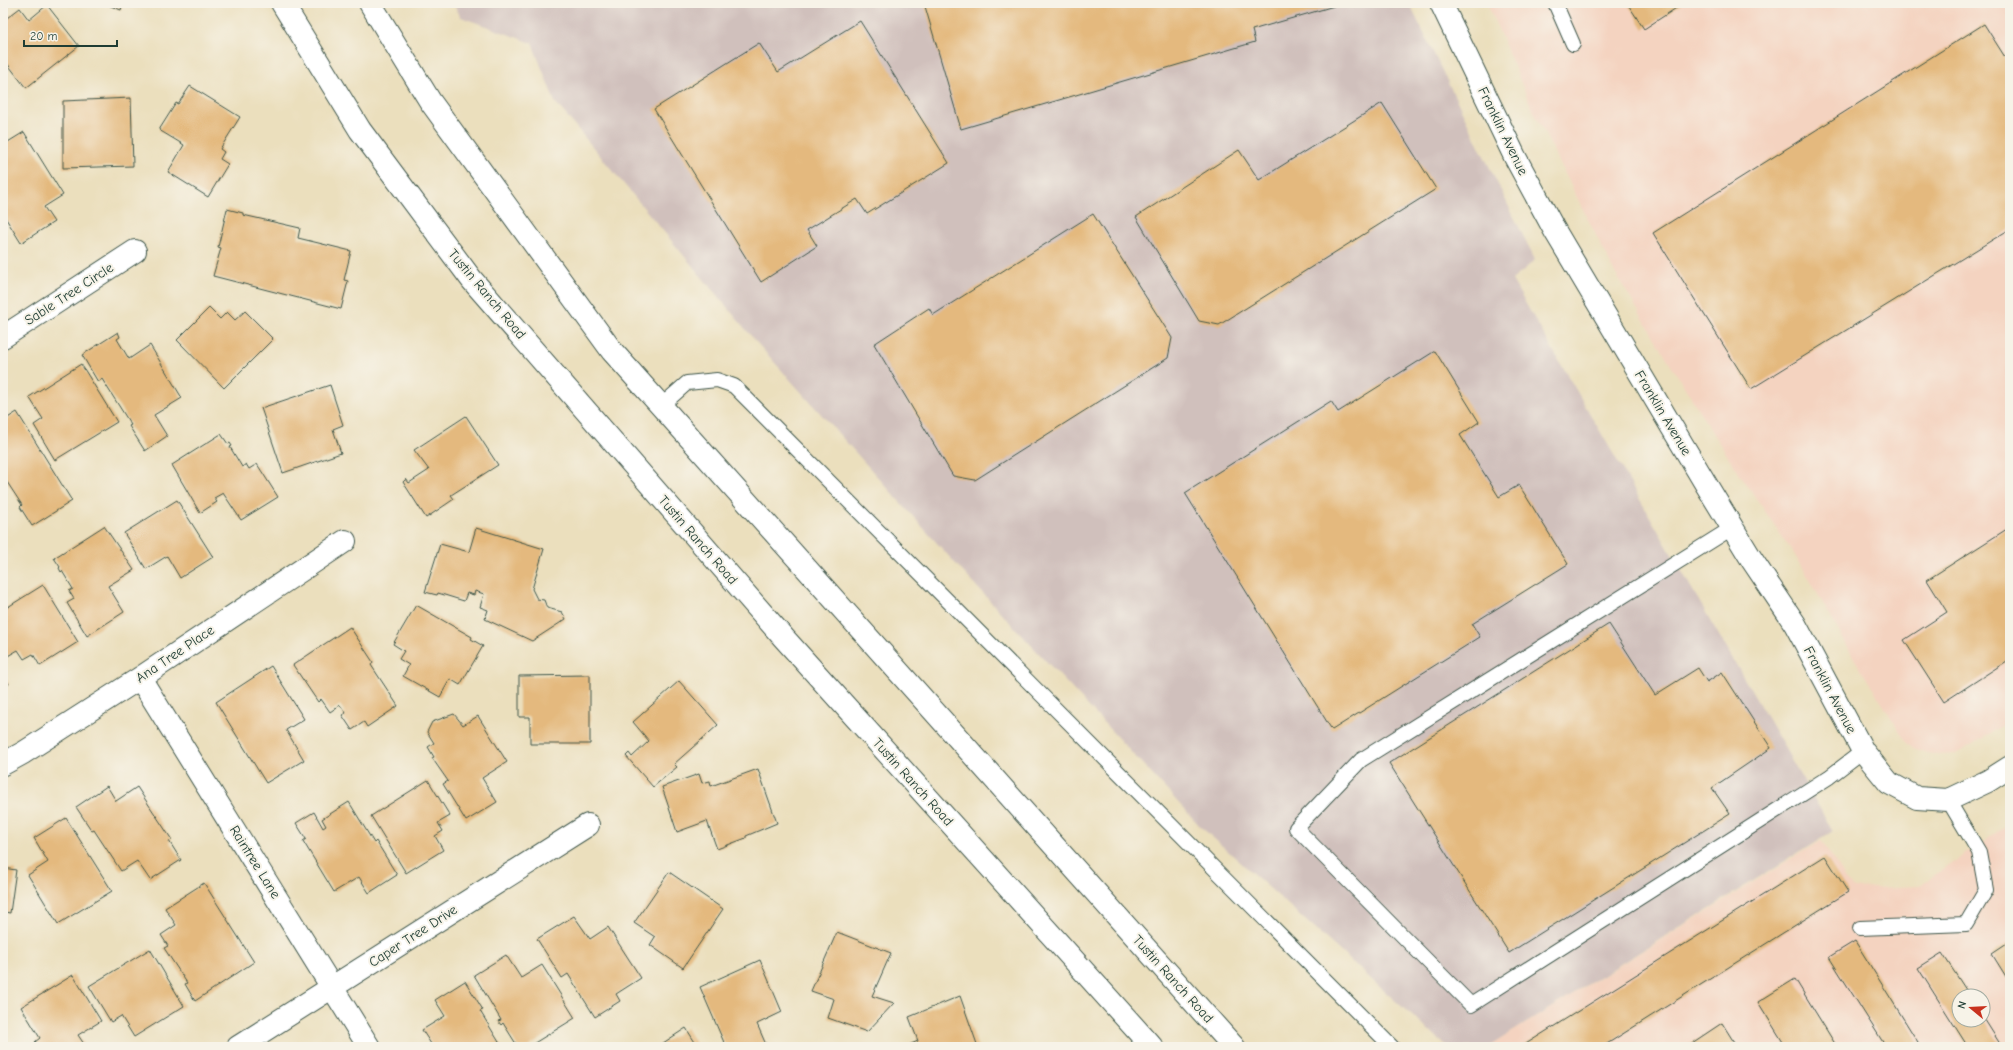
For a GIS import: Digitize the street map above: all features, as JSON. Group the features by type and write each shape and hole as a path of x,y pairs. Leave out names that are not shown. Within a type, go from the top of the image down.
{"main road":[{"name":"Tustin Ranch Road","path":"282,3 360,130 472,280 783,637 1152,1047"},
{"name":"Tustin Ranch Road","path":"370,3 430,101 612,352 1234,1047"},
{"name":"Franklin Avenue","path":"1441,3 1515,157 1555,231 1732,528 1795,624 1863,751 1889,783 1917,798 1948,800"},
{"name":"Sable Tree Circle","path":"3,337 135,251"},
{"name":"Ana Tree Place","path":"3,764 23,753 140,678 345,541"},
{"name":"Raintree Lane","path":"140,678 369,1047"},
{"path":"1948,800 1988,781 2010,766"},
{"name":"Caper Tree Drive","path":"238,1047 588,825"}],"lane":[{"path":"1555,3 1573,44"},
{"path":"661,406 687,383 718,380 734,386 1392,1047"},
{"path":"1732,528 1362,760 1296,828 1472,1005 1829,777 1863,751"},
{"path":"1860,928 1966,924 1986,890 1979,852 1948,800"}],"shaded area":[{"path":"453,3 1409,3 1535,260 1512,280 1833,831 1488,1047 1447,1047 1201,827 963,572 758,344 555,102 532,43 461,17"},
{"path":"1487,3 2010,3 2010,721 1956,754 1937,755 1924,752 1914,748 1904,738 1855,660 1802,566 1715,437 1614,271 1531,106"},
{"path":"2010,823 2010,1047 1488,1047 1821,840 1853,889 1919,886"}],"building":[{"path":"103,3 123,3 121,10"},
{"path":"924,3 1333,3 1334,6 1252,30 1255,42 961,129"},
{"path":"1627,3 1684,3 1644,29"},
{"path":"47,5 79,46 26,88 3,58 3,21 20,8 29,20"},
{"path":"860,21 949,163 867,214 857,199 807,230 817,246 761,282 654,109 759,43 778,72"},
{"path":"1984,24 2010,65 2010,229 1751,389 1653,233"},
{"path":"190,86 240,117 220,149 224,152 220,159 228,164 208,197 168,172 184,145 159,130 176,103 178,104"},
{"path":"131,98 133,166 63,168 63,101"},
{"path":"1382,103 1436,189 1219,325 1199,321 1136,217 1239,150 1259,180"},
{"path":"24,132 63,195 44,207 54,222 21,243 3,214 3,145"},
{"path":"227,209 243,213 243,215 300,228 298,238 351,251 344,280 348,281 341,309 213,276 221,248 218,247"},
{"path":"1093,214 1172,338 1168,358 975,480 953,476 874,344 929,308 933,315"},
{"path":"209,308 220,319 227,312 235,320 245,311 273,339 224,388 177,340"},
{"path":"118,332 120,337 117,339 129,359 150,345 182,398 154,415 167,436 145,451 129,426 131,425 102,379 98,382 82,355"},
{"path":"1435,351 1479,422 1460,435 1499,497 1519,485 1568,564 1472,624 1480,637 1332,730 1185,493 1331,401 1338,412"},
{"path":"81,364 117,422 55,460 34,425 43,419 29,397"},
{"path":"330,385 343,425 333,429 341,453 283,473 261,408"},
{"path":"17,412 72,501 32,526 20,507 22,505 7,482 3,485 3,421"},
{"path":"466,416 498,465 451,495 454,499 426,518 403,482 406,479 409,483 429,470 414,450"},
{"path":"221,434 228,444 230,443 232,446 230,447 242,467 246,464 249,469 257,464 278,497 241,520 223,493 214,498 217,502 200,513 172,465"},
{"path":"177,500 213,557 180,578 167,556 146,569 124,533"},
{"path":"104,526 134,570 108,586 124,612 87,636 67,603 74,599 69,591 73,589 62,571 61,572 60,567 54,558"},
{"path":"2010,527 2010,659 1944,702 1904,640 1947,612 1927,580"},
{"path":"476,528 544,549 532,589 537,599 544,600 547,608 562,612 566,619 532,641 485,619 488,610 480,607 484,594 475,591 474,595 467,593 464,601 438,593 437,595 425,592 440,544 469,552"},
{"path":"43,585 78,642 40,666 33,654 24,659 18,650 6,657 3,652 3,610"},
{"path":"416,605 472,637 471,639 483,646 460,685 450,679 440,697 403,676 409,665 399,659 404,651 393,644"},
{"path":"1609,624 1655,695 1698,668 1707,682 1722,672 1771,748 1712,788 1730,814 1509,953 1389,763"},
{"path":"350,627 373,662 371,665 398,706 367,727 364,722 352,730 342,715 346,713 340,705 330,712 321,699 318,702 293,665"},
{"path":"271,666 304,719 286,730 304,760 266,783 216,702"},
{"path":"3,674 9,684 3,688"},
{"path":"590,675 590,744 530,744 530,717 519,717 519,676"},
{"path":"679,681 718,725 674,764 677,767 653,787 626,756 629,753 632,757 649,741 633,722"},
{"path":"454,714 463,725 478,716 507,762 482,778 497,802 466,821 443,784 448,781 432,758 434,757 428,747 434,743 427,732 432,722"},
{"path":"758,769 777,823 746,836 746,838 717,849 707,821 677,832 662,787 699,774 702,783 710,781 711,786"},
{"path":"428,780 450,816 438,823 443,831 435,836 443,850 406,873 371,816"},
{"path":"107,786 116,801 137,787 172,840 169,841 181,860 150,880 137,861 121,871 94,830 92,831 76,807"},
{"path":"349,802 374,843 376,841 397,875 369,893 359,877 334,892 303,841 306,839 296,823 314,812 323,828 326,826 322,819"},
{"path":"66,818 112,891 58,924 28,875 48,862 34,838"},
{"path":"1825,856 1848,892 1602,1047 1521,1047"},
{"path":"3,868 16,870 10,913 5,912 4,921"},
{"path":"669,872 723,909 683,968 650,945 655,937 634,923"},
{"path":"204,883 254,962 195,1001 185,984 187,983 164,948 168,946 161,935 176,925 165,908"},
{"path":"574,916 590,939 608,927 641,978 616,994 620,1001 595,1017 568,974 562,978 537,939"},
{"path":"837,932 891,953 872,996 894,1003 867,1032 828,1018 834,999 811,991"},
{"path":"1855,941 1921,1047 1886,1047 1829,957"},
{"path":"2010,942 2010,983 1992,954"},
{"path":"150,949 184,1006 134,1037 121,1016 111,1022 89,986"},
{"path":"1942,953 1965,988 1951,988 1951,1020 1918,968"},
{"path":"506,955 521,978 542,965 575,1018 528,1047 518,1047 503,1023 501,1025 498,1021 501,1020 474,975"},
{"path":"760,960 782,1012 757,1024 767,1047 726,1047 700,987"},
{"path":"73,975 101,1021 78,1035 86,1047 38,1047 35,1042 40,1038 21,1007"},
{"path":"1795,979 1837,1047 1786,1047 1758,1002"},
{"path":"465,981 483,1010 480,1011 502,1047 433,1047 422,1030 445,1016 435,1000"},
{"path":"960,996 978,1047 904,1047 918,1041 909,1017"},
{"path":"1722,1023 1737,1047 1686,1047"},
{"path":"686,1028 698,1047 657,1047"},
{"path":"1956,1028 1990,1028 2002,1047 1968,1047"}]}
